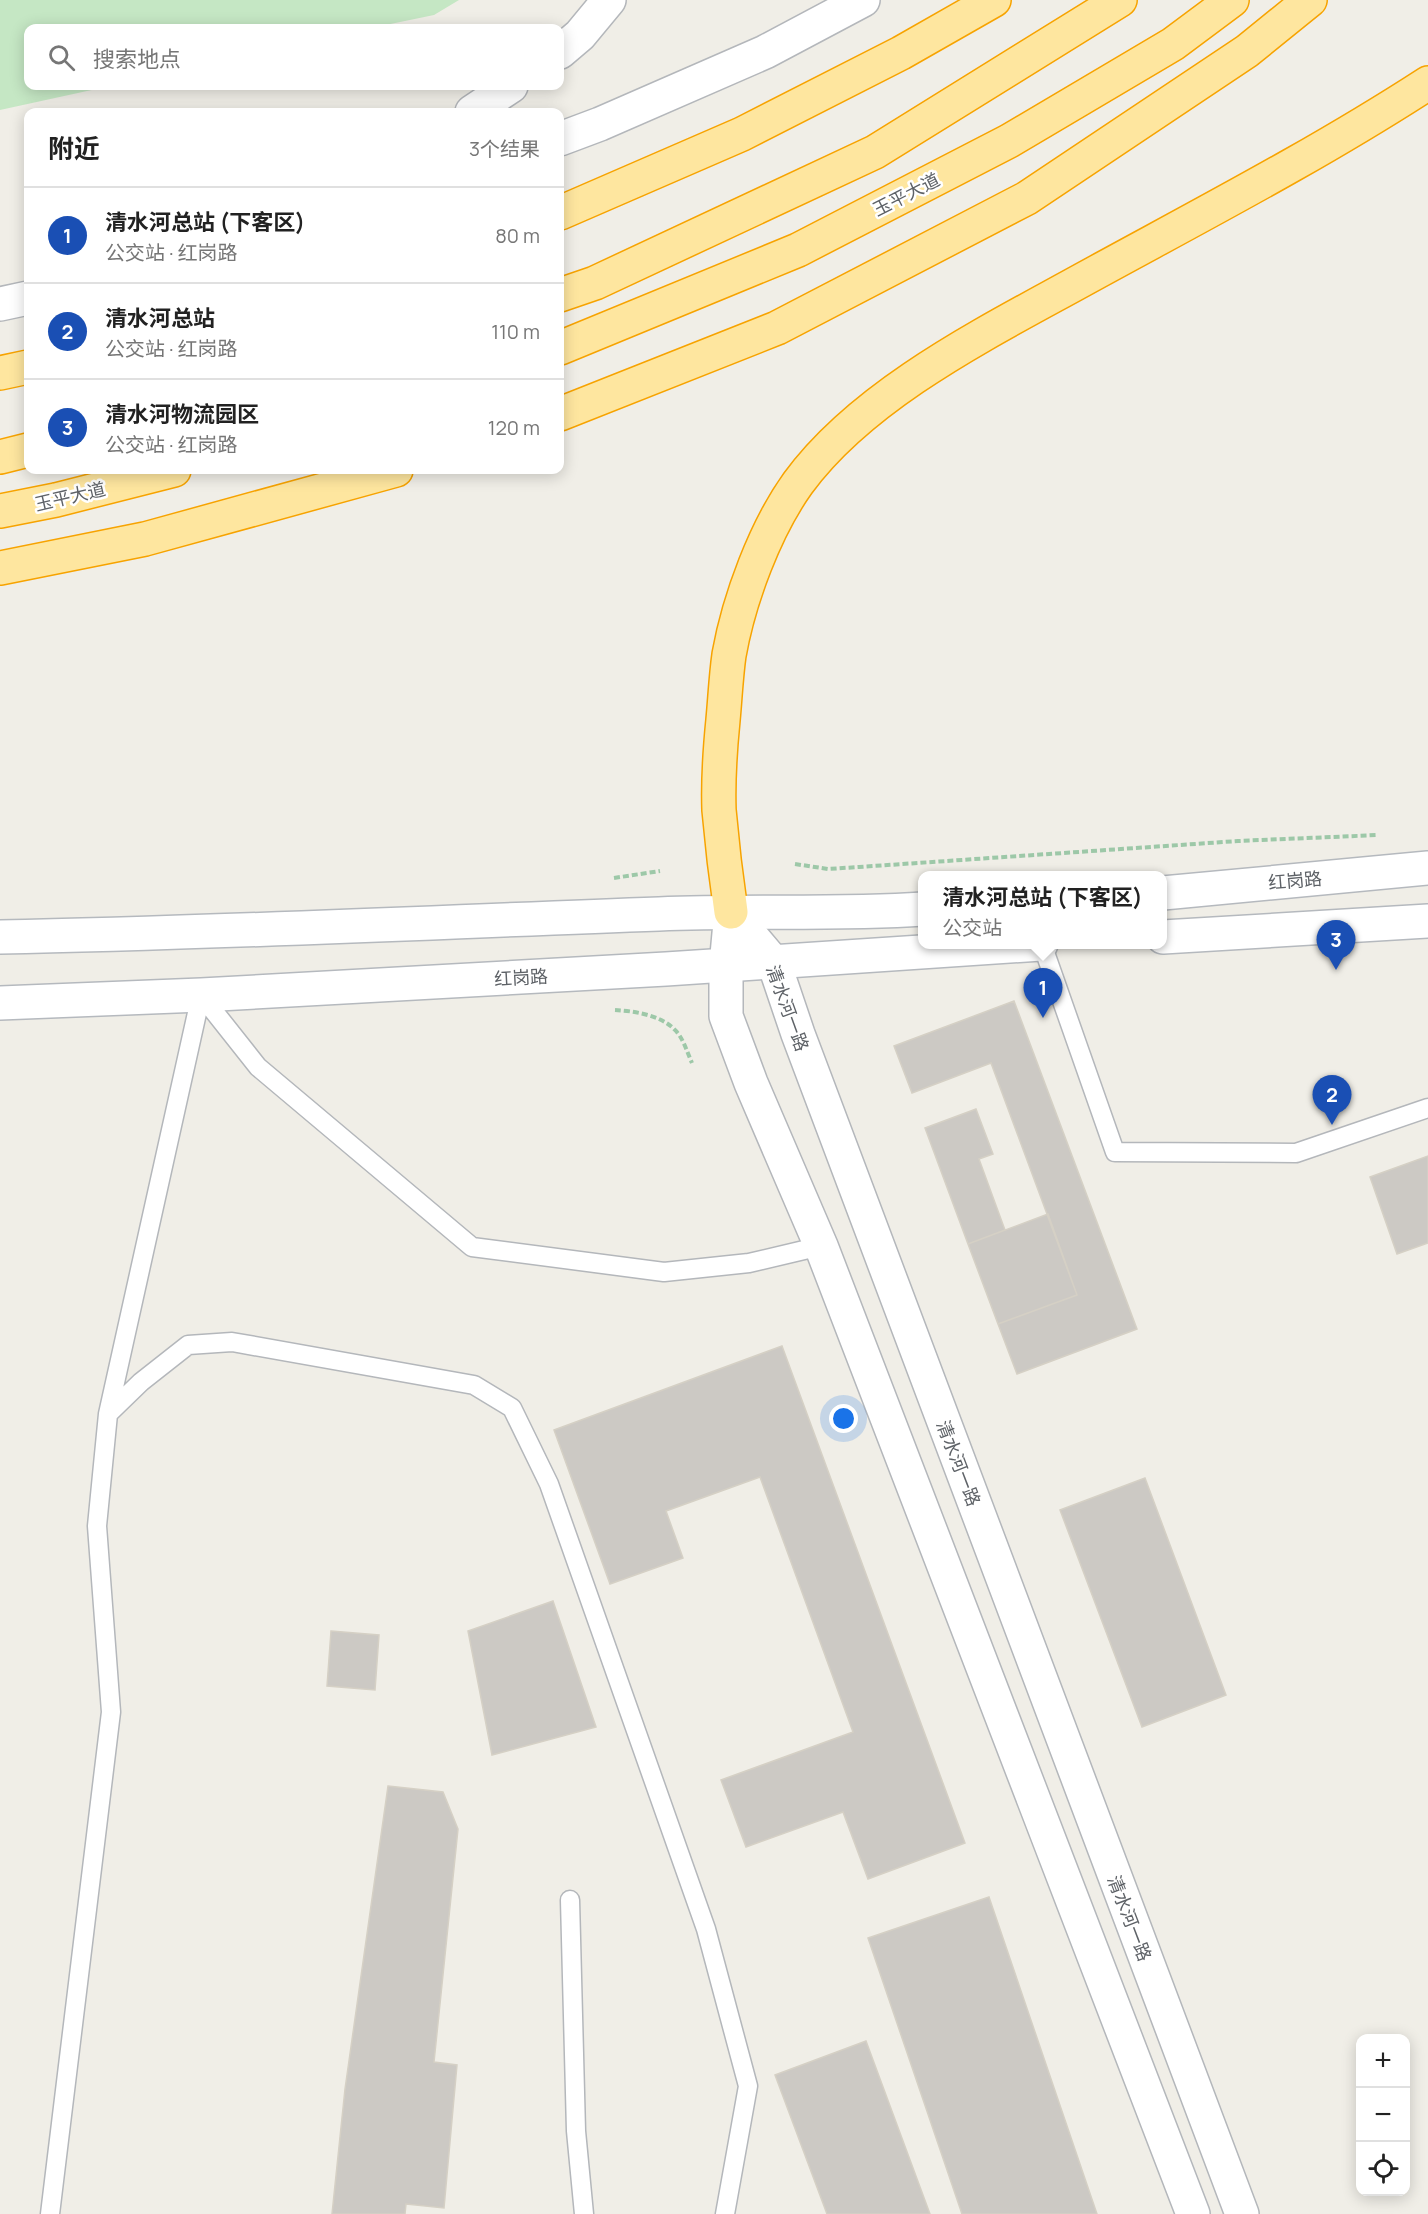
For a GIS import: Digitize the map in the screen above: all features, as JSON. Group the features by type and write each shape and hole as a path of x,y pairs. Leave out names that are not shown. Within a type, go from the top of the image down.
{"highway":[{"path":"564,211 742,135 901,53 994,0"},
{"path":"564,294 595,283 875,152 1120,0"},
{"name":"玉平大道","path":"564,346 798,249 1009,141 1173,44 1232,0"},
{"path":"564,412 777,328 1027,198 1247,51 1310,0"},
{"path":"731,912 719,808 720,757 729,655 740,607 754,567 772,529 798,484 828,449 860,419 917,374 991,330 1234,197 1390,108 1428,83"},
{"path":"0,373 24,368"},
{"path":"0,457 24,451"},
{"name":"玉平大道","path":"0,511 56,500 158,474"},
{"path":"0,568 145,539 381,474"}],"street":[{"path":"564,48 580,35 609,0"},
{"path":"564,138 765,52 863,0"},
{"path":"478,108 506,90"},
{"path":"0,304 24,299"},
{"name":"红岗路","path":"1167,893 1428,868"},
{"path":"0,938 731,912 861,913 918,909"},
{"path":"731,912 726,966 726,1016 751,1083 821,1246 1193,2214"},
{"name":"清水河一路","path":"731,912 774,963 802,1046 1242,2214"},
{"path":"1167,937 1428,921"},
{"name":"红岗路","path":"0,1003 201,995 726,966 982,949"}],"lane":[{"path":"1042,949 1115,1152 1296,1153 1428,1108"},
{"path":"201,995 258,1067 472,1247 664,1272 749,1263 821,1246"},
{"path":"50,2214 111,1712 97,1526 108,1414 201,995"},
{"path":"108,1414 141,1382 188,1345 232,1342 474,1385 513,1408 549,1485 706,1929 748,2086 725,2214"},
{"path":"570,1900 576,2131 584,2214"}],"path":[{"path":"795,864 828,869 1238,841 1381,835"},
{"path":"610,1009 630,1011 656,1018 674,1028 692,1063"}],"green space":[{"path":"0,0 459,0 434,15 390,24 24,24 24,90 92,90 0,110"}],"building":[{"path":"1014,1001 1137,1329 1017,1374 998,1324 1077,1295 991,1063 912,1093 894,1046"},
{"path":"976,1109 993,1154 979,1159 1005,1230 968,1244 925,1128"},
{"path":"1428,1156 1428,1243 1397,1254 1370,1177"},
{"path":"1048,1214 1077,1295 998,1324 968,1244"},
{"path":"782,1346 965,1843 868,1879 843,1812 746,1847 721,1780 853,1732 760,1477 666,1511 683,1558 610,1584 554,1430"},
{"path":"1145,1478 1226,1695 1142,1727 1060,1510"},
{"path":"553,1601 596,1727 492,1755 468,1631"},
{"path":"331,1631 379,1635 375,1690 327,1686"},
{"path":"388,1786 443,1792 458,1829 434,2062 457,2065 444,2208 406,2204 405,2214 332,2214 345,2089"},
{"path":"989,1897 1097,2214 962,2214 868,1938"},
{"path":"866,2041 930,2214 827,2214 775,2075"}],"place":[{"name":"清水河物流园区","path":"1336,970"},
{"name":"清水河总站 (下客区)","path":"1043,1018"},
{"name":"清水河总站","path":"1332,1125"}]}
